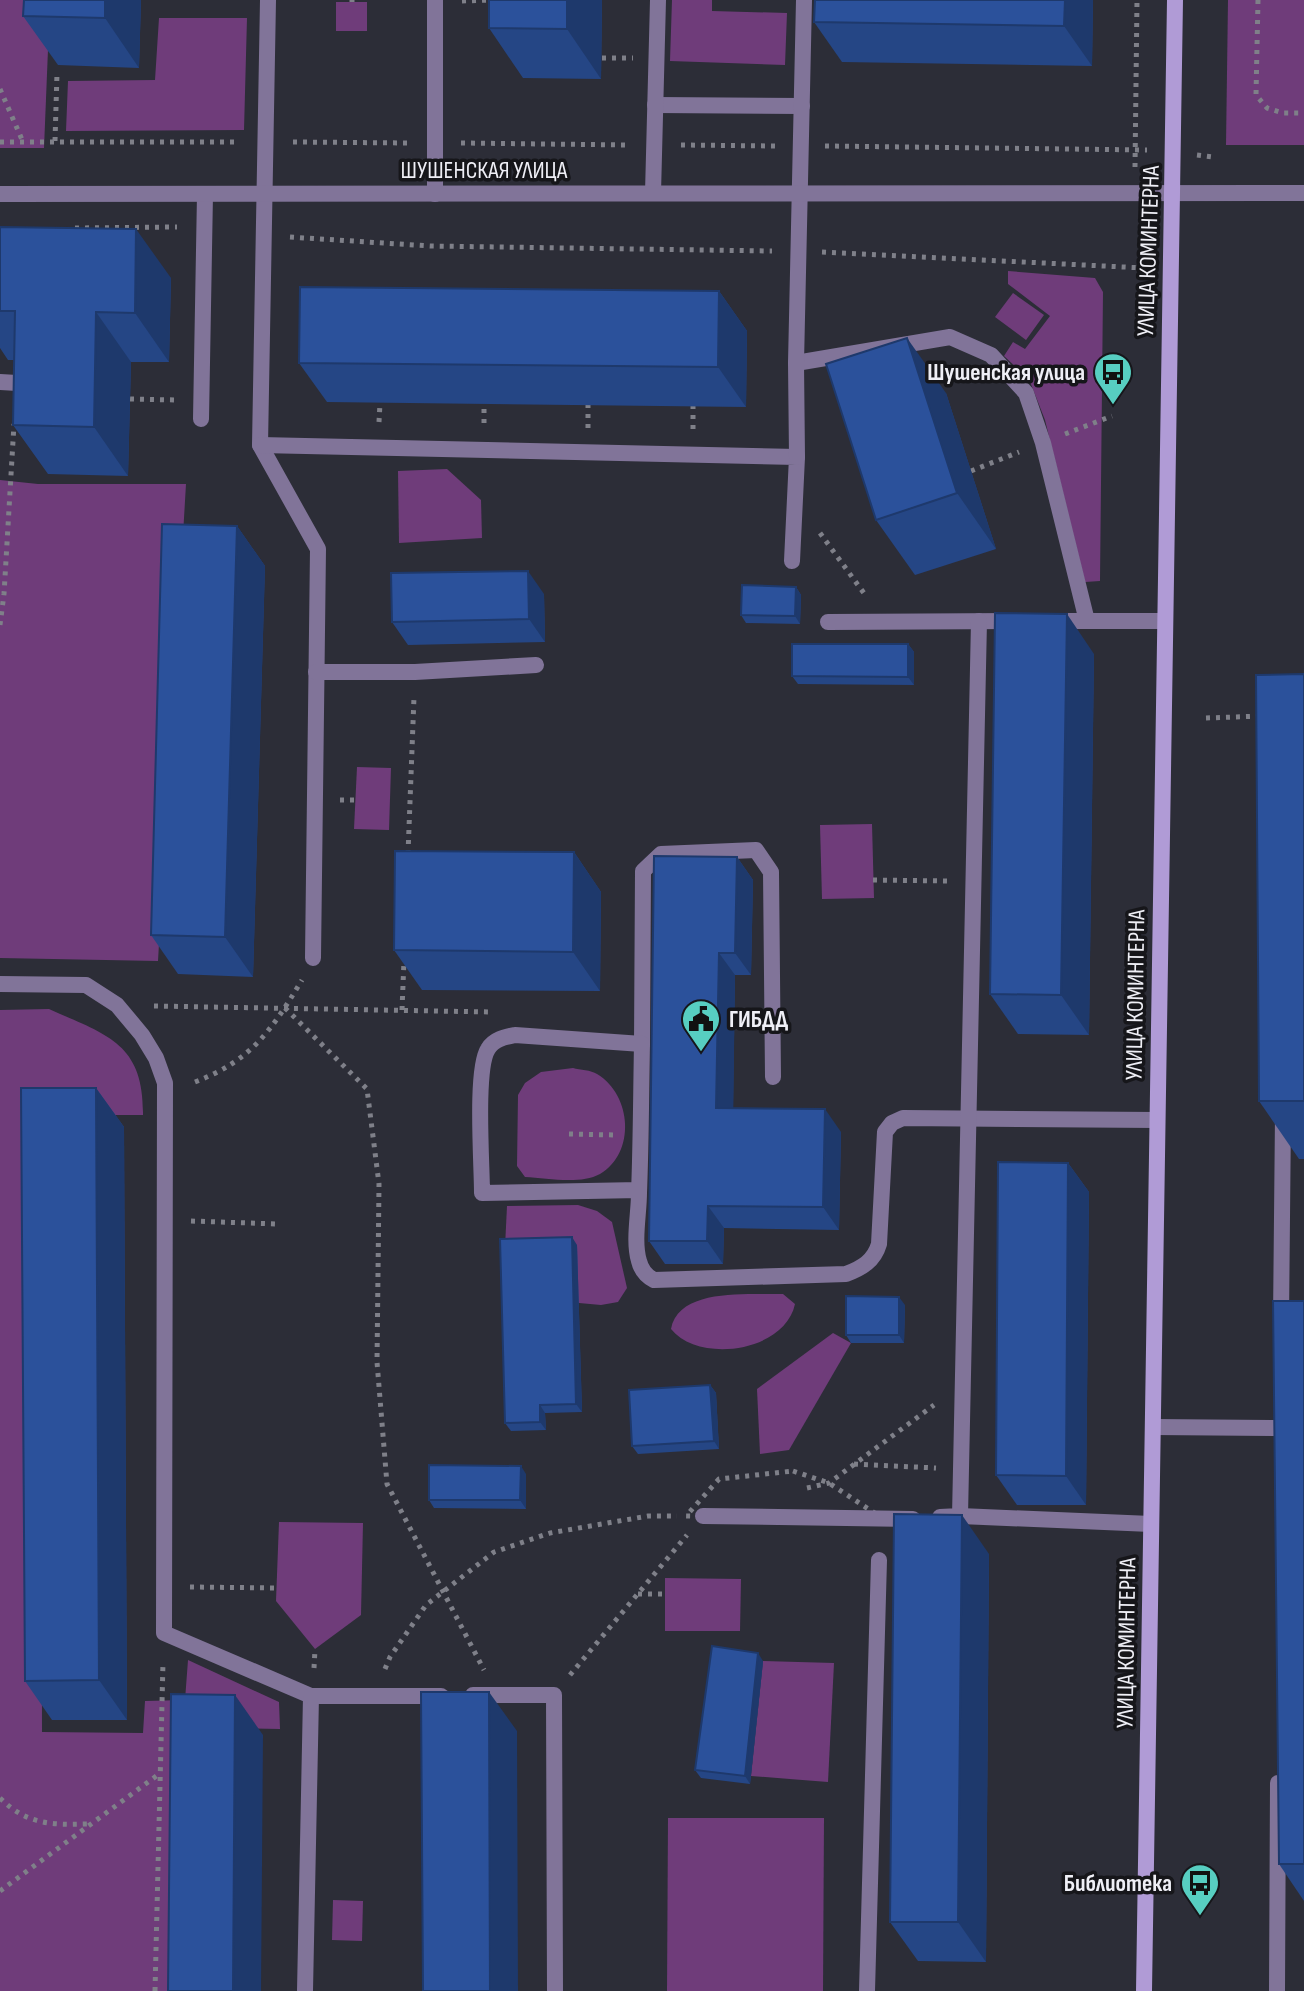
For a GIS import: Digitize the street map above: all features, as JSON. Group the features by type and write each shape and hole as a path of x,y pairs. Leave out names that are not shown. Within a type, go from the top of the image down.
{"street":[{"path":"268,0 260,445 318,549 313,958"},
{"path":"653,193 658,0"},
{"path":"792,561 797,457 796,363 804,0"},
{"name":"УЛИЦА КОМИНТЕРНА","path":"1144,1991 1175,0"},
{"path":"435,1 435,194"},
{"path":"655,105 802,106"},
{"name":"ШУШЕНСКАЯ УЛИЦА","path":"0,194 1304,193"},
{"path":"201,419 205,194"},
{"path":"796,363 950,337 991,355 1026,393 1043,443 1087,621"},
{"path":"8,382 35,384"},
{"path":"260,445 797,457"},
{"path":"960,1516 979,621"},
{"path":"828,622 1165,621"},
{"path":"316,672 415,672 536,665"},
{"path":"773,1077 771,872 756,850 661,854 643,871 637,1253 639,1264 648,1277 654,1280 846,1274 869,1263 879,1244 885,1132 892,1123 903,1118 1157,1120"},
{"path":"0,984 86,985 117,1005 156,1058 165,1083 164,1633 311,1696 554,1695 555,1991"},
{"path":"639,1190 482,1193 482,1071 489,1046 500,1038 515,1035 642,1044"},
{"path":"1281,1338 1283,1093"},
{"path":"1153,1427 1280,1429"},
{"path":"703,1516 885,1520 960,1516 1151,1524"},
{"path":"867,1991 879,1560"},
{"path":"305,1991 311,1696"},
{"path":"1277,1991 1278,1762"}],"path":[{"path":"435,1 498,0"},
{"path":"1135,191 1137,0"},
{"path":"1258,0 1256,95 1267,108 1283,113 1304,113"},
{"path":"55,141 57,73"},
{"path":"0,89 23,142"},
{"path":"0,142 423,143"},
{"path":"455,143 629,145"},
{"path":"676,145 787,146"},
{"path":"819,146 1135,148"},
{"path":"67,229 205,227"},
{"path":"263,235 430,246 799,251 1114,267"},
{"path":"0,625 4,594 8,382"},
{"path":"130,399 202,400"},
{"path":"794,498 886,622"},
{"path":"408,856 415,672"},
{"path":"1206,718 1272,715"},
{"path":"402,1011 405,949"},
{"path":"195,1082 217,1073 258,1045 285,1008 313,958"},
{"path":"117,1005 420,1011"},
{"path":"285,1008 367,1089 379,1184 377,1362 387,1484 498,1695"},
{"path":"569,1134 641,1135"},
{"path":"194,1221 278,1224"},
{"path":"802,1490 829,1483 963,1384"},
{"path":"854,1464 961,1469"},
{"path":"374,1696 390,1657 426,1605 494,1552 550,1533 648,1516 703,1516 725,1509"},
{"path":"554,1695 703,1516"},
{"path":"164,1587 277,1588"},
{"path":"637,1594 665,1594"},
{"path":"155,1991 164,1633"},
{"path":"0,1891 160,1773"},
{"path":"0,1798 10,1808 47,1825 90,1824"}],"shaded area":[{"path":"0,0 50,0 44,148 0,148"},
{"path":"672,0 712,0 712,11 787,13 785,65 670,61"},
{"path":"1228,0 1304,0 1304,145 1226,145"},
{"path":"336,2 367,2 367,31 336,31"},
{"path":"159,18 247,18 244,130 66,131 68,81 155,80"},
{"path":"1008,271 1095,278 1103,292 1100,581 1085,582 1045,420 1029,379 1004,356 1013,342 1025,349 1050,316 1008,284"},
{"path":"1013,293 1044,315 1026,340 995,317"},
{"path":"447,469 481,500 482,538 399,543 398,471"},
{"path":"0,480 38,484 186,484 158,961 0,958"},
{"path":"357,767 391,768 389,830 354,829"},
{"path":"872,824 874,898 822,899 820,825"},
{"path":"49,1009 104,1035 129,1057 142,1091 143,1115 41,1115 42,1732 143,1733 145,1701 185,1700 188,1660 279,1702 280,1729 191,1727 190,1991 0,1991 0,1010"},
{"path":"573,1068 597,1074 609,1083 617,1096 625,1124 620,1152 612,1165 592,1177 563,1180 525,1177 517,1166 518,1095 525,1083 541,1072"},
{"path":"578,1205 597,1211 612,1222 627,1288 618,1302 601,1305 579,1303 505,1247 507,1206"},
{"path":"735,1294 783,1294 795,1304 788,1320 775,1333 740,1348 701,1347 684,1340 671,1329 677,1315 701,1300"},
{"path":"833,1333 851,1343 789,1450 760,1454 757,1389"},
{"path":"279,1522 363,1523 361,1615 315,1649 276,1601"},
{"path":"665,1578 741,1579 740,1631 665,1631"},
{"path":"763,1661 834,1663 828,1782 751,1776"},
{"path":"668,1818 824,1818 823,1991 667,1991"},
{"path":"333,1900 363,1901 362,1941 332,1940"}],"building":[{"path":"24,0 105,0 105,18 23,16"},
{"path":"489,0 567,0 567,29 489,28"},
{"path":"815,0 1065,0 1064,26 814,22"},
{"path":"0,227 136,229 135,313 96,312 94,427 13,425 15,311 0,311"},
{"path":"300,287 719,291 718,367 299,363"},
{"path":"907,338 957,493 876,520 826,364"},
{"path":"162,524 237,526 225,937 151,935"},
{"path":"528,571 529,619 392,622 391,573"},
{"path":"742,585 796,587 795,616 741,615"},
{"path":"995,613 1067,614 1061,995 990,994"},
{"path":"792,644 908,644 908,677 792,676"},
{"path":"1304,674 1304,1101 1259,1101 1256,675"},
{"path":"395,851 574,852 573,952 394,950"},
{"name":"ГИБДД","path":"654,856 737,857 735,953 719,953 716,1108 825,1109 823,1207 708,1206 707,1241 649,1241"},
{"path":"21,1088 96,1088 99,1680 25,1681"},
{"path":"998,1162 1068,1163 1066,1476 996,1475"},
{"path":"572,1237 576,1404 540,1405 540,1422 505,1423 500,1239"},
{"path":"846,1296 899,1297 899,1335 846,1335"},
{"path":"1273,1301 1304,1301 1304,1864 1279,1864"},
{"path":"710,1385 714,1441 632,1446 629,1390"},
{"path":"429,1465 521,1466 520,1500 429,1500"},
{"path":"894,1514 962,1515 958,1922 890,1922"},
{"path":"712,1646 758,1653 745,1776 695,1770"},
{"path":"421,1692 489,1692 490,1991 423,1991"},
{"path":"171,1694 235,1695 233,1991 168,1991"}],"place":[{"name":"Шушенская улица","path":"1113,406"},
{"name":"ГИБДД","path":"701,1053"},
{"name":"Библиотека","path":"1200,1917"}]}
